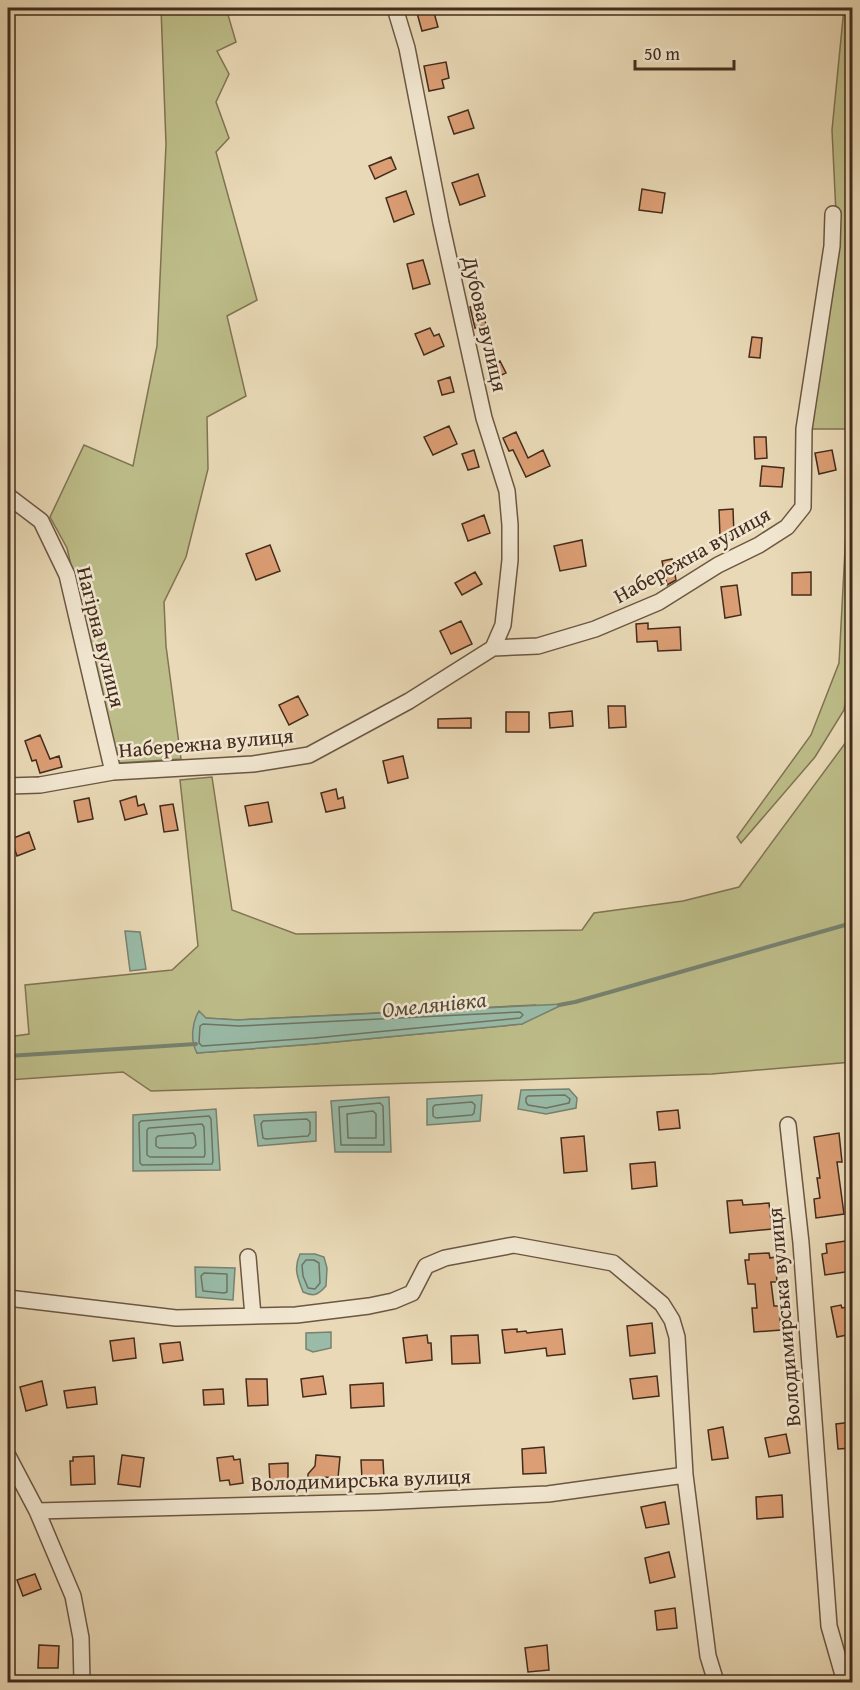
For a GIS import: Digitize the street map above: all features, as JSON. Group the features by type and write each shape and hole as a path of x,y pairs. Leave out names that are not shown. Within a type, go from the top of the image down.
{"street":[{"name":"Дубова вулиця","path":"395,8 407,48 441,223 484,418 507,491 510,560 504,624 493,648"},
{"name":"Набережна вулиця","path":"8,786 40,785 113,772 253,764 309,755 409,701 493,648 538,646 595,629 659,602 718,565 759,545 787,527 803,507 804,429 832,246 833,214"},
{"name":"Нагірна вулиця","path":"8,496 41,521 68,575 113,772"},
{"name":"Володимирська вулиця","path":"788,1125 801,1243 829,1626 845,1683"},
{"path":"8,1298 176,1318 296,1315 393,1301 411,1293 426,1266 445,1258 514,1245 613,1263 662,1304 672,1320 678,1337 685,1475 708,1656 716,1683"},
{"path":"248,1257 253,1316"},
{"path":"8,1456 37,1511 73,1596 81,1638 82,1683"},
{"name":"Володимирська вулиця","path":"37,1511 378,1502 548,1494 685,1475"}],"green space":[{"path":"161,8 226,8 236,42 217,51 229,74 216,102 229,138 216,152 257,300 227,316 246,396 207,417 208,469 186,557 164,602 166,646 181,759 117,763 67,548 50,517 84,445 133,466 157,346 166,144"},
{"path":"844,8 852,8 852,429 807,429 836,214 832,130"},
{"path":"846,531 852,537 852,666 844,710 815,757 741,843 737,837 811,735 839,663"},
{"path":"852,734 852,1062 712,1074 151,1091 123,1072 8,1080 8,1037 29,1034 25,985 172,970 198,946 180,780 212,777 232,910 296,934 582,930 594,913 683,901 739,887","holes":["535,1005 522,1024 314,1044 197,1053 205,1018 238,1020"]}],"water":[{"path":"125,931 140,932 146,969 130,971"},
{"path":"564,1004 522,1024 314,1044 197,1053 193,1037 193,1026 199,1011 206,1018 238,1020"},
{"path":"569,1089 577,1098 576,1108 546,1114 518,1109 521,1090"},
{"path":"482,1095 480,1121 427,1125 427,1099"},
{"path":"389,1097 391,1152 335,1152 331,1101"},
{"path":"216,1109 220,1170 133,1171 133,1115"},
{"path":"316,1112 316,1141 258,1146 254,1115"},
{"path":"300,1254 315,1254 324,1257 327,1268 326,1286 316,1294 303,1292 297,1269"},
{"path":"195,1267 235,1268 233,1300 196,1297"},
{"path":"331,1332 331,1348 313,1352 306,1349 306,1333"}],"building":[{"path":"433,9 438,27 422,31 417,13"},
{"path":"446,62 449,78 442,80 444,88 429,91 424,66"},
{"path":"468,110 474,128 454,134 448,117"},
{"path":"391,157 396,169 375,179 369,166"},
{"path":"478,174 485,196 460,205 452,183"},
{"path":"642,189 665,193 662,213 639,210"},
{"path":"406,191 414,214 394,222 386,198"},
{"path":"423,260 430,284 413,289 407,264"},
{"path":"481,304 486,325 475,328 470,307"},
{"path":"430,328 434,336 439,334 444,346 424,355 415,334"},
{"path":"752,337 762,338 760,358 749,357"},
{"path":"500,361 506,373 495,378 489,366"},
{"path":"450,377 454,392 442,395 438,381"},
{"path":"449,426 457,444 433,455 424,437"},
{"path":"516,432 528,458 543,450 550,466 526,477 513,450 509,451 503,438"},
{"path":"754,437 766,437 767,458 755,459"},
{"path":"474,450 479,467 468,470 462,454"},
{"path":"832,450 836,470 819,474 815,453"},
{"path":"762,466 784,468 782,487 760,486"},
{"path":"733,509 734,535 720,536 719,510"},
{"path":"484,515 490,533 468,541 462,524"},
{"path":"582,540 586,566 560,571 554,546"},
{"path":"270,545 280,571 256,580 246,554"},
{"path":"672,559 676,580 667,585 662,561"},
{"path":"475,572 482,584 462,595 455,583"},
{"path":"811,572 811,595 792,595 792,573"},
{"path":"737,585 741,615 725,618 721,587"},
{"path":"461,621 472,644 451,654 440,631"},
{"path":"648,623 648,629 680,627 681,650 658,651 657,641 637,642 636,624"},
{"path":"298,696 308,715 289,725 279,705"},
{"path":"608,706 625,706 626,727 609,728"},
{"path":"572,711 573,726 550,728 549,713"},
{"path":"506,712 529,712 529,732 506,732"},
{"path":"471,718 471,728 438,728 438,719"},
{"path":"40,735 50,759 59,756 62,767 40,773 36,760 32,761 25,741"},
{"path":"403,756 408,778 388,783 383,761"},
{"path":"336,789 338,799 343,797 345,808 326,812 321,793"},
{"path":"136,796 138,806 144,804 147,814 125,820 120,801"},
{"path":"89,798 93,819 78,822 74,801"},
{"path":"268,802 272,822 249,826 245,806"},
{"path":"173,804 178,830 164,832 160,806"},
{"path":"29,832 35,849 17,856 11,839"},
{"path":"678,1110 680,1128 659,1130 657,1112"},
{"path":"839,1133 842,1162 837,1162 844,1214 816,1218 814,1199 820,1198 817,1178 820,1178 814,1137"},
{"path":"584,1136 587,1171 564,1173 561,1138"},
{"path":"655,1162 657,1186 632,1189 630,1164"},
{"path":"742,1200 743,1205 769,1203 772,1229 730,1233 727,1201"},
{"path":"852,1240 852,1271 825,1275 822,1254 827,1253 826,1244"},
{"path":"769,1253 770,1258 775,1257 777,1282 771,1282 774,1306 779,1306 781,1330 754,1332 752,1308 757,1308 755,1284 748,1284 745,1260 749,1260 749,1254"},
{"path":"841,1305 842,1308 852,1306 852,1334 837,1337 831,1307"},
{"path":"652,1323 655,1353 630,1356 627,1326"},
{"path":"517,1329 517,1332 526,1331 527,1333 562,1329 565,1354 547,1356 546,1348 505,1353 502,1330"},
{"path":"427,1335 428,1343 431,1343 432,1360 406,1363 403,1338"},
{"path":"478,1335 480,1363 452,1364 451,1336"},
{"path":"134,1338 136,1358 113,1361 110,1341"},
{"path":"180,1342 183,1360 163,1363 160,1344"},
{"path":"323,1376 326,1394 303,1397 301,1379"},
{"path":"657,1376 659,1396 633,1399 630,1379"},
{"path":"246,1379 267,1379 268,1405 248,1406"},
{"path":"42,1381 47,1405 26,1411 20,1387"},
{"path":"383,1383 384,1406 351,1408 350,1385"},
{"path":"95,1387 97,1404 67,1408 64,1391"},
{"path":"223,1389 224,1404 204,1405 203,1390"},
{"path":"852,1422 852,1448 838,1449 836,1424"},
{"path":"723,1427 728,1458 712,1460 708,1430"},
{"path":"786,1434 790,1453 769,1457 765,1438"},
{"path":"544,1447 546,1473 523,1474 522,1449"},
{"path":"122,1455 144,1458 140,1487 118,1484"},
{"path":"316,1455 340,1457 338,1478 323,1477 316,1484 309,1482 308,1474 315,1466"},
{"path":"94,1456 95,1484 71,1485 70,1461 73,1461 73,1457"},
{"path":"233,1456 234,1460 240,1459 243,1483 230,1485 229,1480 220,1481 217,1458"},
{"path":"361,1460 383,1460 384,1479 362,1480"},
{"path":"288,1463 288,1482 270,1482 269,1464"},
{"path":"782,1495 783,1517 757,1519 756,1497"},
{"path":"665,1502 669,1524 646,1528 641,1507"},
{"path":"669,1552 675,1577 650,1583 645,1558"},
{"path":"35,1574 41,1589 23,1596 17,1580"},
{"path":"675,1608 677,1628 657,1630 655,1611"},
{"path":"39,1645 59,1646 58,1668 38,1668"},
{"path":"547,1645 549,1670 528,1672 525,1648"}],"waterway":[{"name":"Омелянівка","path":"559,1005 852,923"},
{"name":"Омелянівка","path":"8,1056 196,1044"}]}
